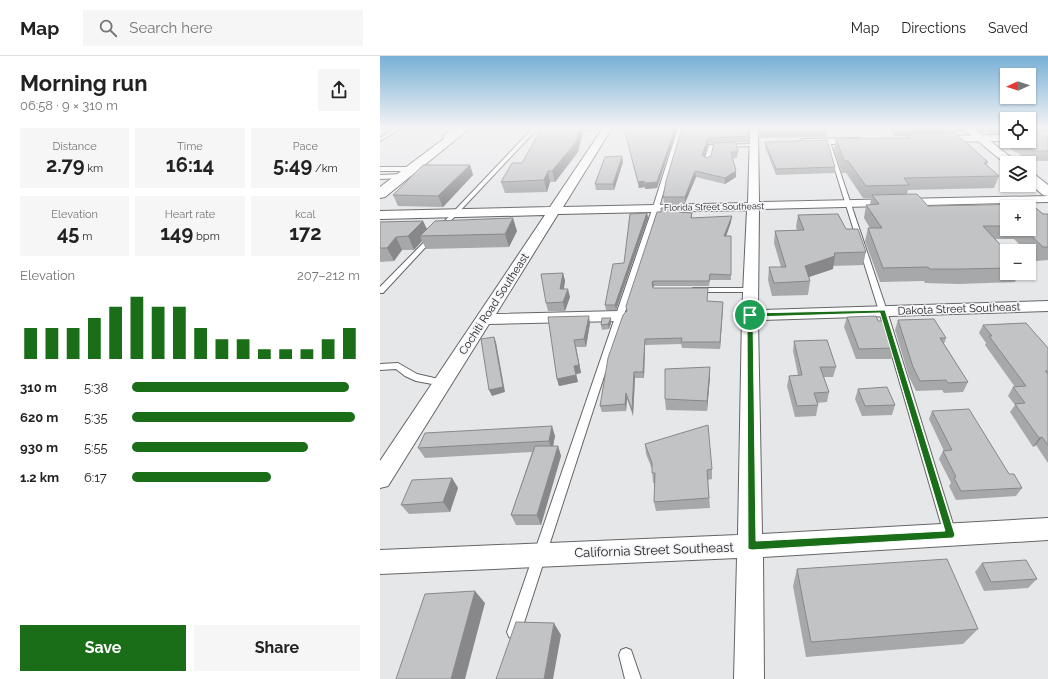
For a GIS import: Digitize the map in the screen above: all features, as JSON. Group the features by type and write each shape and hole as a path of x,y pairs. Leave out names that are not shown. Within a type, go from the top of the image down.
{"main road":[{"path":"380,194 427,157"},
{"path":"382,173 405,158"},
{"path":"1036,183 1048,192"}],"street":[{"name":"Cochiti Road Southeast","path":"380,479 589,157"},
{"path":"749,679 752,546 750,290 755,157"},
{"name":"Florida Street Southeast","path":"380,215 1048,199"},
{"name":"Dakota Street Southeast","path":"750,315 1048,306"},
{"path":"485,318 619,316"},
{"name":"California Street Southeast","path":"380,562 752,546 1048,530"}],"lane":[{"path":"380,291 509,157"},
{"path":"510,643 541,554 671,157"},
{"path":"707,161 708,157"},
{"path":"833,157 883,311 950,535"},
{"path":"382,173 408,172"},
{"path":"382,173 408,172"},
{"path":"686,290 750,290"},
{"path":"380,367 398,366 406,374 424,381 443,383"},
{"path":"626,655 633,679"}],"building":[{"path":"525,157 564,157 552,171 548,171 544,180 501,182 512,163 522,163"},
{"path":"605,157 622,157 613,184 595,184"},
{"path":"632,157 665,157 657,182 638,182"},
{"path":"673,157 732,157 736,171 725,178 695,171 685,197 663,197"},
{"path":"771,157 832,157 835,167 776,169"},
{"path":"843,157 982,157 988,162 984,163 999,176 904,178 909,185 866,186 848,161 844,161"},
{"path":"423,165 470,165 438,196 393,195"},
{"path":"917,194 928,206 1000,205 1000,226 983,226 1000,244 1000,268 883,268 868,228 882,228 866,205 879,204 872,195"},
{"path":"661,208 681,208 679,212 692,213 691,218 732,216 724,236 731,236 731,275 710,274 709,281 652,282 653,288 708,288 707,301 723,302 720,342 681,342 682,338 645,339 643,372 634,372 632,410 626,393 625,404 600,406 608,358 623,315 627,311 626,306 657,212 661,212"},
{"path":"1036,208 1043,214 1048,214 1048,247 1043,247 1031,236 1036,236"},
{"path":"647,213 615,305 605,305 613,264 624,263 630,214"},
{"path":"838,214 846,229 858,229 866,252 834,253 835,256 805,266 810,281 774,283 769,267 786,267 775,231 804,230 798,215"},
{"path":"513,218 505,234 420,236 435,221"},
{"path":"423,221 408,236 396,237 387,248 380,248 380,222"},
{"path":"563,273 560,289 568,289 563,302 546,303 541,274"},
{"path":"589,316 584,339 574,340 579,365 574,366 576,375 557,379 548,317"},
{"path":"876,316 878,321 886,321 895,348 859,349 847,317"},
{"path":"602,318 611,318 608,324 601,325"},
{"path":"934,319 946,338 940,338 968,382 948,383 946,380 920,381 913,367 898,320"},
{"path":"1026,323 1048,348 1048,371 1045,371 1048,374 1048,445 1042,437 1039,438 1015,404 1025,403 1013,387 1026,386 989,336 992,336 983,325"},
{"path":"494,337 503,387 489,390 481,339"},
{"path":"827,340 836,367 820,367 829,392 814,393 818,405 797,406 789,376 802,375 794,341"},
{"path":"710,367 707,401 665,399 665,369"},
{"path":"887,387 895,405 865,406 858,389"},
{"path":"969,409 1009,474 1014,474 1022,488 961,491 943,451 952,450 932,411"},
{"path":"708,425 712,469 707,470 709,498 654,502 655,473 652,473 652,463 645,444"},
{"path":"552,426 549,441 418,448 425,433"},
{"path":"535,446 558,446 537,515 511,515"},
{"path":"452,478 443,502 401,505 412,480"},
{"path":"947,559 978,629 811,642 797,569"},
{"path":"1026,560 1037,579 991,582 982,563"},
{"path":"475,591 451,679 396,679 425,594"},
{"path":"516,622 554,623 544,679 496,679"}],"route":[{"path":"883,311 950,535 752,546 750,315 883,311"}]}
